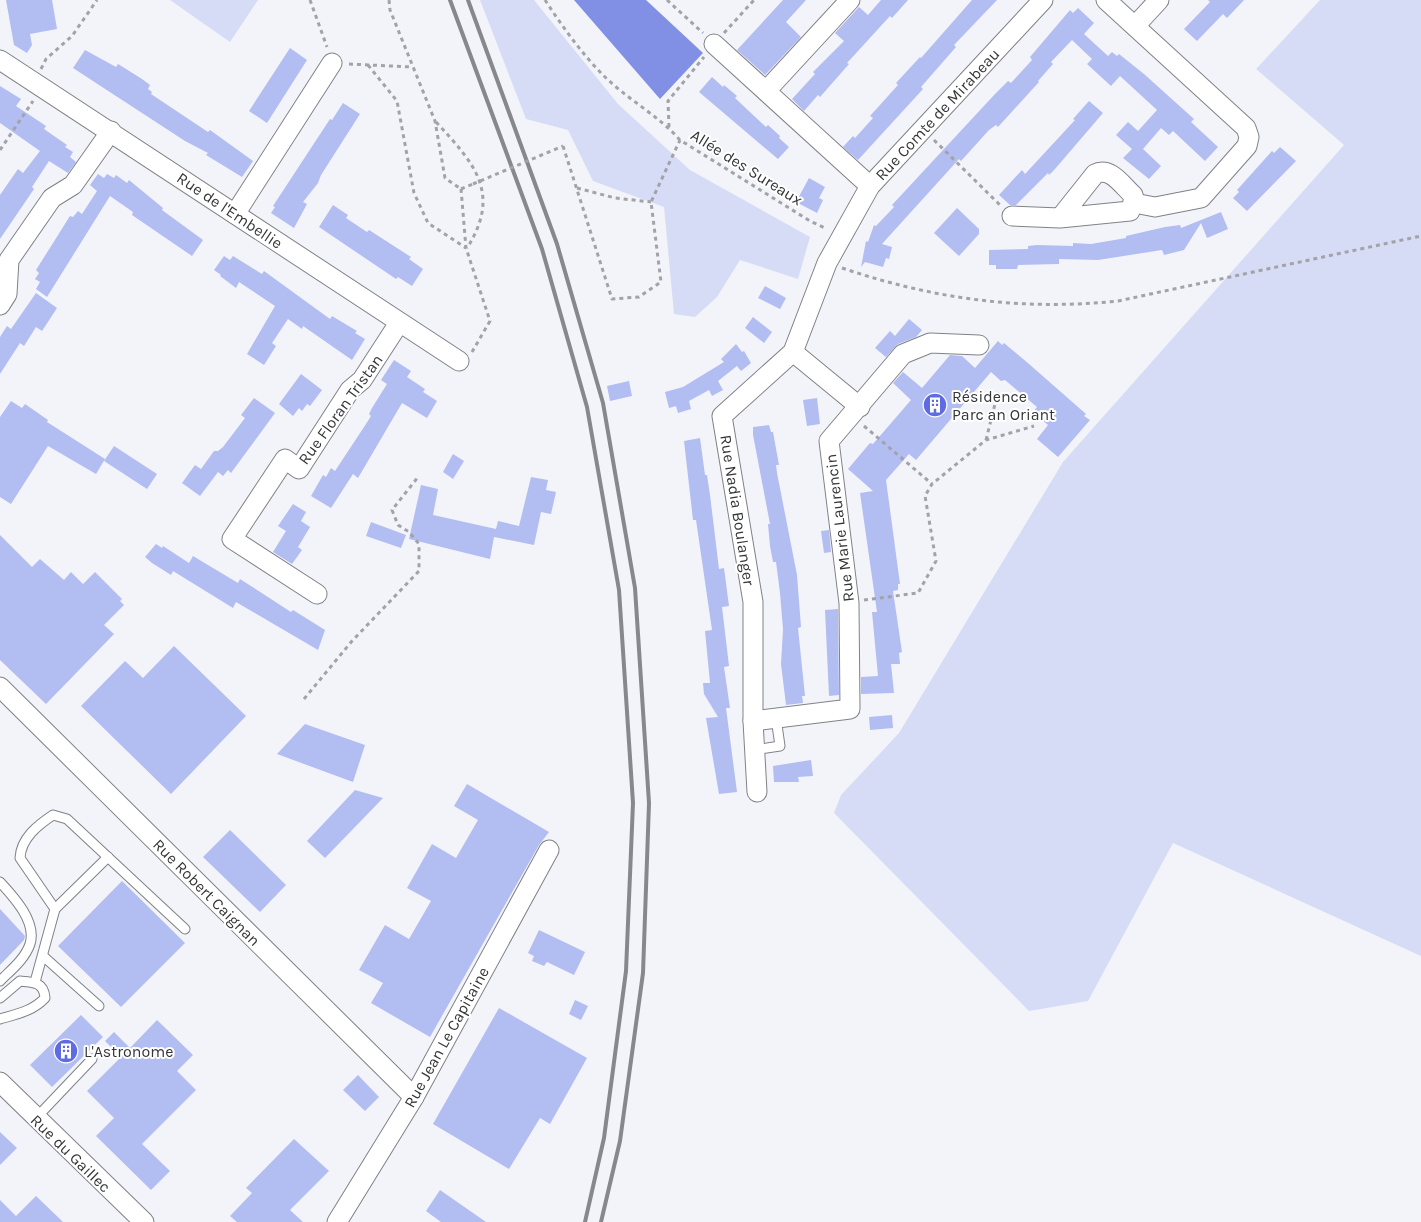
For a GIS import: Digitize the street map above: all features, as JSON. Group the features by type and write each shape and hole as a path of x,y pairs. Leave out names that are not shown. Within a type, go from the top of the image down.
{"street":[{"path":"766,91 850,0"},
{"name":"Rue Comte de Mirabeau","path":"841,236 870,186 1043,0"},
{"path":"1106,0 1246,128 1250,137 1247,146 1201,198 1155,207 1134,203"},
{"path":"1135,26 1159,0"},
{"path":"714,44 870,186"},
{"name":"Rue de l'Embellie","path":"0,60 459,361"},
{"path":"235,214 332,63"},
{"path":"0,305 7,294 9,260 52,198 73,185 111,131"},
{"path":"1012,216 1060,218 1130,211 1134,203 1132,195 1110,172 1101,171 1095,174 1060,218"},
{"name":"Rue Nadia Boulanger","path":"753,712 753,602 722,416 793,352 827,263 841,236"},
{"name":"Rue Floran Tristan","path":"317,594 232,539 285,459 299,469 350,390 362,380 399,323"},
{"name":"Rue Marie Laurencin","path":"753,712 776,718 850,709 849,602 829,441 903,354 930,343 979,345"},
{"path":"793,352 856,411"},
{"name":"Rue Robert Caignan","path":"0,686 414,1097"},
{"path":"753,712 757,792"},
{"name":"Rue Jean Le Capitaine","path":"337,1222 414,1097 549,850"},
{"name":"Rue du Gaillec","path":"0,1082 144,1222"}],"lane":[{"path":"754,750 780,746 776,718"},
{"path":"55,909 20,858 20,851 34,828 53,815 68,819 185,929"},
{"path":"35,982 55,909 108,857"},
{"path":"0,882 23,910 30,928 30,944 18,963 0,980"},
{"path":"43,956 98,1006"},
{"path":"0,998 20,981 35,982 44,992 45,998 38,1006 0,1019"},
{"path":"36,1118 92,1059"}],"path":[{"path":"0,150 38,84 46,60 72,36 97,0"},
{"path":"310,0 332,63 412,67"},
{"path":"388,0 412,67 435,121 445,178 461,189"},
{"name":"Allée des Sureaux","path":"545,0 603,75 644,111 669,128 680,140 810,221 841,236"},
{"path":"667,0 714,44"},
{"path":"669,128 668,101 714,44 754,0"},
{"path":"368,64 397,101 414,193 428,223 466,248"},
{"path":"435,121 471,162 484,195 477,232 466,248"},
{"path":"923,129 1012,216"},
{"path":"461,189 563,146 612,299 639,297 661,282 651,202 680,140"},
{"path":"576,188 615,198 651,202"},
{"path":"459,361 470,356 490,322 466,248 461,189"},
{"path":"827,263 857,273 950,297 1017,305 1068,305 1118,301 1421,236"},
{"path":"986,440 998,392"},
{"path":"856,411 932,484"},
{"path":"849,602 918,593 936,561 925,496 932,484 986,440 1034,426"},
{"path":"304,699 352,641 418,571 419,544 409,532 398,525 392,510 418,477"}],"shaded area":[{"path":"170,0 258,0 230,42"},
{"path":"480,0 534,0 618,104 690,170 810,237 798,279 740,260 717,297 695,317 674,314 664,207 593,181 568,130 526,119"},
{"path":"1320,0 1421,0 1421,956 1173,843 1088,1001 1029,1011 834,813 841,795 899,733 1063,462 1344,145 1256,69"}],"water":[{"path":"574,0 646,0 703,53 660,99"}],"building":[{"path":"6,0 52,0 57,29 30,34 32,45 27,53 14,45"},
{"path":"783,0 806,0 786,22 801,37 765,75 737,50"},
{"path":"881,0 908,0 892,18 890,16 847,63 849,64 820,97 818,95 804,111 792,99 815,74 813,72 844,41 835,33 859,7 868,15"},
{"path":"972,0 997,0 954,45 956,47 921,87 923,89 858,160 843,147 853,136 855,138 873,118 870,116 898,85 896,83 921,58"},
{"path":"1208,0 1244,0 1227,18 1223,14 1197,41 1184,29 1210,2"},
{"path":"1078,8 1094,23 1084,34 1108,56 1112,52 1117,56 1119,54 1144,74 1194,119 1191,122 1218,147 1205,161 1173,131 1169,135 1161,128 1143,149 1161,166 1149,179 1123,158 1132,149 1116,135 1128,122 1138,131 1157,110 1120,76 1111,86 1087,64 1092,59 1072,40 1051,62 1053,64 1039,82 998,127 996,125 989,130 961,161 959,159 882,244 892,247 889,259 886,258 883,267 865,262 861,267 866,241 868,242 874,225 876,226 894,207 892,205 995,94 1008,81 1011,83 1032,60 1030,57 1070,10 1073,13"},
{"path":"290,48 307,60 267,123 249,111"},
{"path":"85,50 116,67 118,64 142,79 150,85 148,89 152,92 151,94 208,132 210,130 253,161 242,177 206,155 208,153 185,141 73,68"},
{"path":"712,77 737,96 735,98 766,127 768,125 789,147 778,159 699,92"},
{"path":"0,86 21,99 16,106 46,126 44,129 67,145 65,147 73,152 70,157 76,162 68,173 49,161 32,187 34,189 0,239 0,195 18,169 23,173 40,151 0,123"},
{"path":"1089,101 1103,113 1049,175 1048,173 1016,205 1010,205 999,195 1022,170 1025,174 1075,120 1073,119"},
{"path":"343,103 360,114 321,175 318,183 303,202 307,204 294,228 271,213 275,207 273,206 330,119 332,120"},
{"path":"1280,147 1296,161 1247,211 1233,198 1239,192 1237,190 1272,151 1274,153"},
{"path":"98,174 104,178 107,174 114,178 116,175 127,183 129,180 163,208 162,210 203,240 192,256 132,215 133,212 110,196 47,297 36,289 40,282 35,279 39,273 36,270 70,216 73,217 78,211 82,214 97,191 90,185"},
{"path":"809,178 825,187 819,198 823,200 817,213 796,202"},
{"path":"333,205 348,215 346,218 367,232 369,230 411,257 409,259 423,269 412,286 398,277 396,279 319,227"},
{"path":"957,208 979,229 979,234 959,256 934,233"},
{"path":"1221,212 1228,229 1207,238 1201,223 1184,250 1164,255 1162,250 1098,260 1059,259 1059,264 1018,265 1017,269 996,269 996,265 989,265 989,250 1028,249 1028,246 1037,245 1073,246 1073,243 1091,244 1126,238 1126,236 1165,227 1180,225 1181,228"},
{"path":"224,256 230,260 233,256 262,274 264,271 330,319 332,316 357,331 355,333 365,339 352,360 303,326 302,329 288,319 272,343 276,346 264,365 247,354 275,306 239,282 236,288 220,276 214,270"},
{"path":"765,286 786,298 780,309 758,298"},
{"path":"36,293 57,308 42,331 36,327 24,346 20,343 0,374 0,337 7,326 11,329"},
{"path":"753,317 772,332 764,343 745,328"},
{"path":"909,319 922,330 916,337 898,344 886,357 875,348 890,331 895,336"},
{"path":"998,341 1002,345 1004,343 1029,364 1086,414 1084,416 1090,420 1058,457 1037,439 1048,425 1033,412 1037,407 1005,380 1001,381 991,372 916,460 909,454 886,480 900,584 898,584 898,590 893,591 902,652 899,653 900,664 891,664 894,693 861,694 861,677 878,676 872,612 877,612 860,493 873,491 848,469 870,443 873,444 911,400 893,383 903,372 922,388 950,355 962,356 975,368"},
{"path":"736,344 742,352 744,351 751,363 741,371 737,366 718,381 723,390 712,396 709,390 689,401 691,409 678,413 676,406 669,408 665,392 683,387 724,362 721,359"},
{"path":"394,360 411,371 407,377 425,389 423,392 437,401 427,418 402,403 358,478 353,474 331,508 311,496 323,475 326,477 331,468 335,471 371,416 369,414 372,408 387,384 381,380"},
{"path":"301,374 322,390 310,406 307,404 302,411 299,408 293,416 279,404"},
{"path":"629,381 632,396 610,401 607,386"},
{"path":"254,398 275,413 231,473 228,470 223,476 218,472 200,496 182,483 195,465 201,469 214,451 218,451 223,447 245,418 241,415"},
{"path":"817,398 820,424 807,426 803,400"},
{"path":"11,401 22,408 25,404 48,420 47,422 105,459 96,474 48,446 11,504 0,497 0,417"},
{"path":"769,425 771,432 773,432 779,465 776,465 777,473 797,575 801,627 798,628 805,696 802,696 803,703 786,705 781,664 783,629 780,593 776,562 773,562 770,546 768,524 770,524 753,435 753,427"},
{"path":"700,438 710,495 719,569 724,568 729,606 722,607 729,666 724,667 730,708 726,708 737,792 719,794 706,718 718,717 704,694 703,683 710,683 705,631 712,630 696,520 693,520 684,441"},
{"path":"114,446 157,474 147,489 104,461"},
{"path":"453,454 464,461 453,479 443,472"},
{"path":"531,477 548,480 546,490 556,492 551,514 541,512 534,545 494,537 490,559 409,539 421,485 438,489 433,515 496,529 498,521 519,526"},
{"path":"293,504 306,512 301,521 310,527 298,547 302,550 292,564 273,552 286,531 278,526"},
{"path":"371,522 406,535 401,548 366,536"},
{"path":"829,530 831,552 824,553 821,531"},
{"path":"0,535 32,567 40,559 64,580 71,572 83,584 95,572 122,599 120,601 124,605 104,625 114,634 46,704 0,660"},
{"path":"156,544 162,548 163,546 189,563 193,556 238,583 240,579 291,612 293,610 325,630 318,650 236,602 233,608 173,571 171,575 152,563 145,557"},
{"path":"838,609 839,695 829,696 825,610"},
{"path":"174,646 246,716 171,794 81,706 125,661 143,678"},
{"path":"892,715 893,728 870,730 869,717"},
{"path":"305,724 365,745 353,782 277,754"},
{"path":"811,760 813,776 798,777 799,782 774,782 773,766"},
{"path":"467,784 549,832 539,845 430,1037 371,1003 383,983 359,970 385,925 409,939 431,901 407,888 432,844 456,858 478,820 454,806"},
{"path":"355,790 383,798 325,858 307,841"},
{"path":"230,830 286,885 260,912 203,857"},
{"path":"122,881 185,943 121,1007 58,946"},
{"path":"0,909 25,936 24,940 0,965"},
{"path":"539,930 585,952 574,975 547,962 544,966 532,961 534,956 528,953"},
{"path":"575,1000 588,1006 581,1020 569,1014"},
{"path":"499,1008 587,1058 550,1124 540,1118 509,1169 433,1124"},
{"name":"L'Astronome","path":"81,1015 103,1037 52,1087 30,1065"},
{"path":"157,1020 193,1055 177,1071 196,1090 142,1144 170,1171 151,1190 96,1136 114,1118 87,1091 121,1057 105,1041 114,1032 130,1048"},
{"path":"358,1075 379,1097 365,1111 343,1090"},
{"path":"0,1132 17,1148 0,1165"},
{"path":"294,1139 329,1171 290,1210 303,1222 237,1222 230,1216 252,1193 246,1188"},
{"path":"440,1190 486,1222 441,1222 426,1211"},
{"path":"36,1196 63,1222 0,1222 0,1200 16,1216"}],"railway":[{"path":"450,0 542,249 587,407 619,590 633,803 626,971 604,1138 585,1222"},
{"path":"468,0 557,244 603,403 635,588 649,803 643,973 620,1141 601,1222"}],"place":[{"name":"Résidence Parc an Oriant","path":"935,405"},
{"name":"L'Astronome","path":"66,1051"}]}
